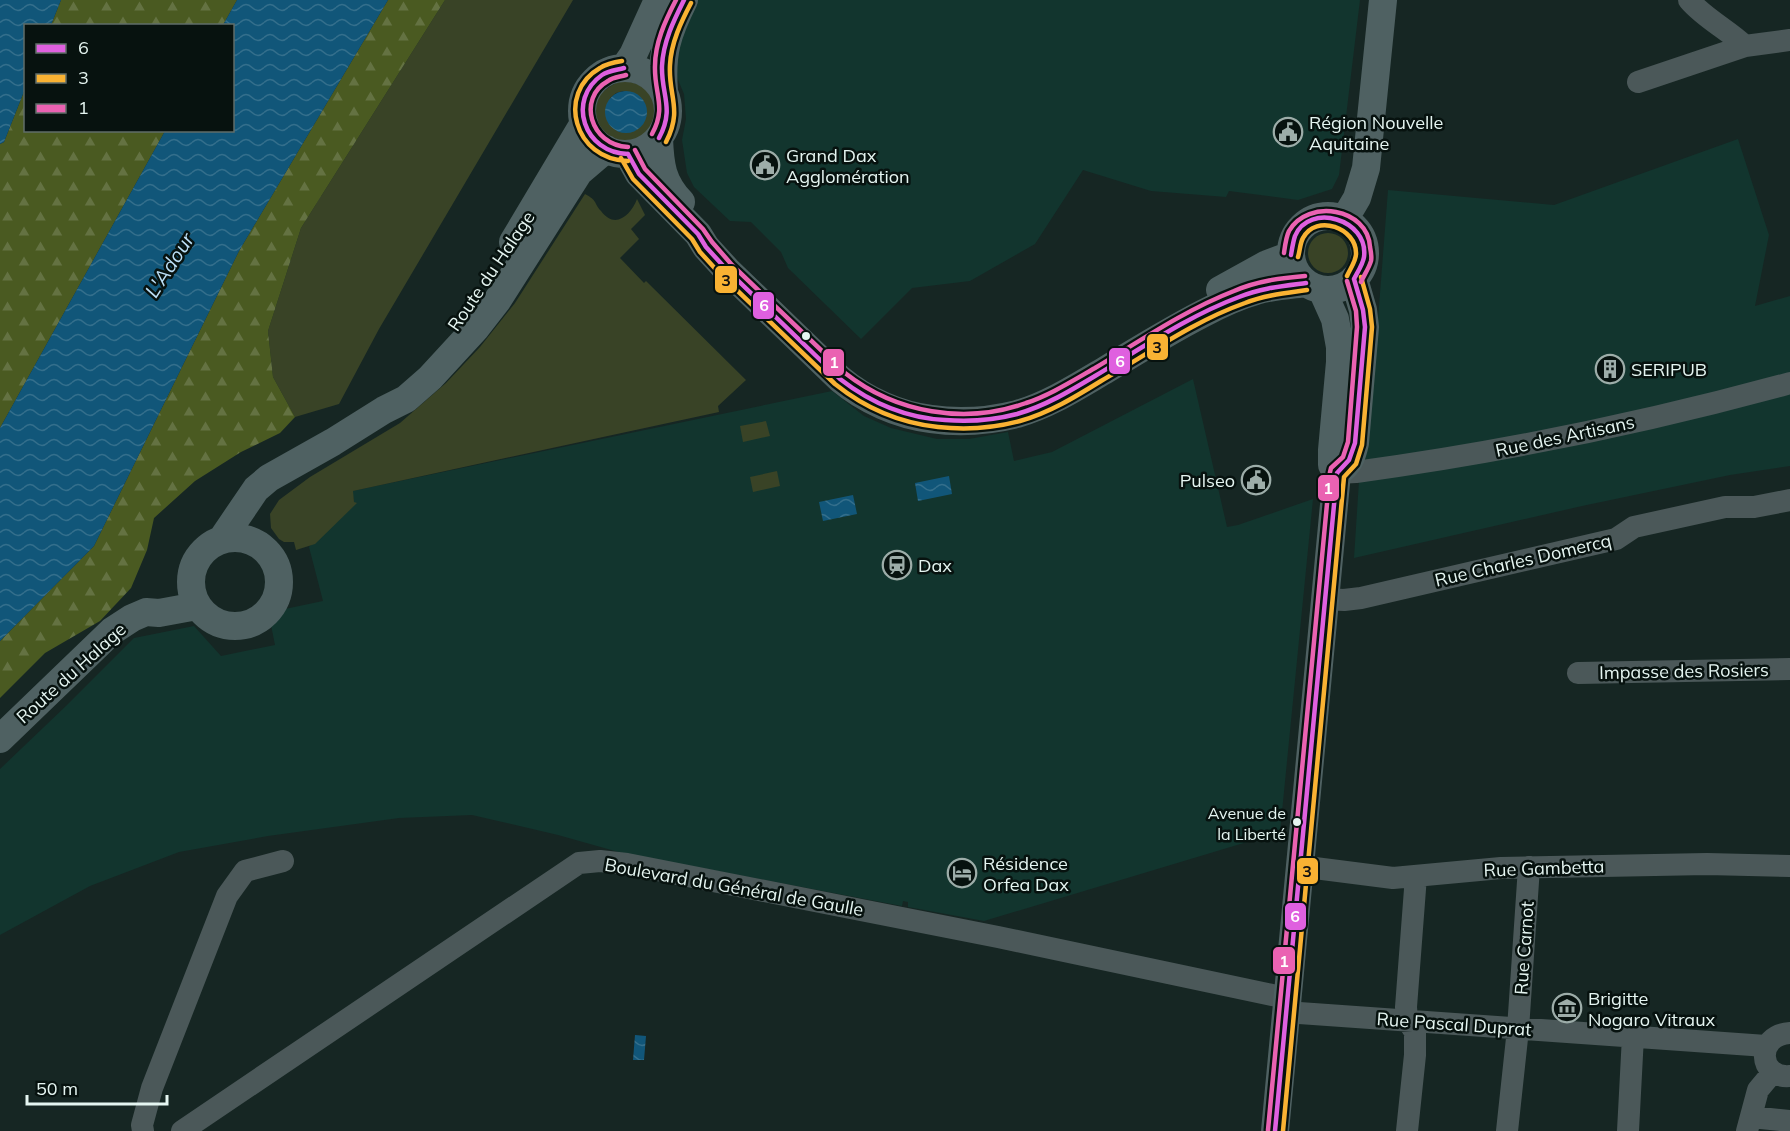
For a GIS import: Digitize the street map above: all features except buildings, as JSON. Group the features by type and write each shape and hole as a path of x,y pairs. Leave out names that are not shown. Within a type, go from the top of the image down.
{"main road":[{"path":"624,68 633,55 658,0"},
{"path":"617,152 640,152 650,146 659,138 668,120 662,67 664,47 684,0"},
{"path":"1344,220 1357,198 1366,168 1383,0"},
{"path":"664,91 654,78 640,71 624,68 603,75 588,90 584,101 582,112 589,134 596,143 617,152 698,234 706,247 727,270 840,379 875,402 908,415 952,421 978,421 1005,417 1057,398 1220,305 1257,291 1314,287 1334,290 1345,286 1361,270 1365,259 1361,236 1344,220 1322,217 1301,228 1294,237 1291,248 1295,271 1314,287 1335,319 1340,362 1332,450 1332,465 1337,473 1275,1131"},
{"name":"Route du Halage","path":"384,410 396,389 439,345 472,303 521,229 584,123"},
{"path":"659,138 663,173 670,190 711,232 857,373 883,389 921,401 943,404 977,404 1013,399 1039,391 1261,267 1291,255"},
{"name":"Route du Halage","path":"222,539 256,489 269,478 406,399 444,363 476,328 506,287 579,172 617,152"},
{"path":"1337,473 1351,460 1356,433 1365,327 1363,310 1354,279"},
{"path":"250,500 255,515 254,541"},
{"path":"234,537 254,541 270,553 278,568 279,585 275,602 264,615 249,624 234,626 218,623 207,617 194,592 195,562 201,552 222,539 234,537"},
{"name":"Route du Halage","path":"0,739 112,631 146,612 155,601 194,592"}],"street":[{"path":"1689,0 1744,46"},
{"path":"1638,82 1744,46 1790,40"},
{"name":"Rue des Artisans","path":"1337,473 1495,451 1704,407 1790,383"},
{"name":"Rue Charles Domercq","path":"1326,586 1344,600 1361,598 1616,539 1634,527 1725,507 1754,507 1790,500"},
{"name":"Impasse des Rosiers","path":"1578,673 1790,669"},
{"path":"143,1131 142,1125 152,1088 228,896 245,871 283,861"},
{"name":"Boulevard du Général de Gaulle","path":"182,1131 579,864 600,861 627,864 998,937 1286,1005"},
{"name":"Rue Gambetta","path":"1299,866 1393,878 1529,867 1700,864 1790,866"},
{"name":"Rue Carnot","path":"1508,1131 1518,1029 1529,867"},
{"path":"1407,1131 1415,1055 1415,1032 1407,1020 1406,1007 1416,876"},
{"name":"Rue Pascal Duprat","path":"1286,1005 1407,1020 1767,1046"},
{"path":"1790,1034 1774,1037 1767,1046 1764,1053 1765,1060 1781,1074 1758,1090 1749,1124 1790,1121"},
{"path":"1628,1131 1633,1036"}],"shaded area":[{"path":"445,0 573,0 379,329 339,404 295,417 273,377 268,331 301,228"},
{"path":"698,0 1360,0 1339,175 1332,189 1298,200 1229,191 1226,197 1151,191 1083,170 1035,244 970,281 912,288 861,339 788,268 781,252 751,222 730,221 694,187 687,173 682,140 686,119 684,94 676,75 679,36"},
{"path":"622,81 639,85 650,94 655,105 655,118 650,129 642,138 630,142 615,140 605,135 598,126 594,111 595,104 603,92","holes":["623,91 646,112 641,126 610,98"]},
{"path":"1738,139 1769,235 1755,306 1790,296 1790,466 1730,475 1582,506 1354,558 1359,481 1375,358 1388,190 1554,205"},
{"path":"585,194 594,200 606,217 617,220 627,215 637,199 645,215 631,229 639,239 620,258 746,380 718,406 719,412 353,491 354,502 357,503 315,544 296,550 294,542 284,542 279,539 271,528 270,514 279,500 310,477 400,423 446,383 480,347 515,303"},
{"path":"1328,233 1342,239 1348,253 1342,267 1328,273 1314,267 1308,253 1314,239"},
{"path":"1193,379 1227,527 1313,499 1280,832 984,921 908,907 908,902 903,901 902,906 622,853 472,815 399,818 268,836 179,852 90,886 0,935 0,769 134,638 194,626 221,656 275,645 271,625 285,609 323,601 309,547 354,502 352,491 832,391 864,416 891,428 937,439 969,439 1008,432 1014,461 1052,452"},
{"path":"766,421 770,436 743,442 740,426"},
{"path":"777,471 780,486 753,492 750,477"}],"green space":[{"path":"61,0 237,0 224,24 51,24"},
{"path":"388,0 445,0 301,228 268,331 273,377 295,417 280,433 241,452 195,481 154,518 147,550 131,588 100,621 45,653 0,698 0,641 94,546 239,251"},
{"path":"24,92 24,132 164,132 0,428 0,144 4,142"}],"water":[{"path":"0,0 61,0 51,24 24,24 24,92 4,142 0,144"},
{"name":"L'Adour","path":"237,0 388,0 239,251 94,546 0,641 0,428 164,132 234,132 234,24 224,24"},
{"path":"626,91 641,97 647,112 641,127 626,133 611,127 605,112 611,97"},
{"path":"949,476 952,494 918,501 915,483"},
{"path":"853,495 857,514 823,521 819,502"},
{"path":"635,1035 646,1036 644,1060 633,1060"}],"transit line":[{"name":"1","path":"652,134 659,116 655,57 665,24 676,0"},
{"name":"6","path":"659,138 667,110 662,76 664,48 684,0"},
{"name":"3","path":"666,142 674,120 670,76 672,49 691,3"},
{"name":"3","path":"622,61 602,67 586,79 578,93 575,108 577,124 584,138 595,150 609,158 628,161"},
{"name":"6","path":"624,68 602,75 591,86 585,98 583,111 585,124 600,145 628,154"},
{"name":"1","path":"626,75 614,78 598,89 591,109 592,120 604,138 628,147"},
{"name":"1","path":"635,150 645,169 703,229 732,265 845,373 886,398 932,411 955,414 979,413 1003,410 1026,403 1061,387 1198,307 1260,282 1305,276"},
{"name":"6","path":"628,154 639,174 698,234 706,247 727,270 840,379 889,408 930,419 972,421 999,418 1027,411 1067,393 1202,313 1256,291 1306,283"},
{"name":"3","path":"621,158 633,179 692,239 700,252 721,275 835,384 846,393 884,413 924,425 979,428 1031,418 1072,399 1172,339 1226,310 1260,298 1307,290"},
{"name":"1","path":"1284,253 1289,231 1309,214 1322,211 1349,216 1359,223 1367,234 1370,249 1371,261 1361,282"},
{"name":"6","path":"1291,255 1295,236 1302,226 1312,220 1324,218 1337,220 1348,225 1357,233 1363,244 1364,257 1354,279"},
{"name":"3","path":"1298,257 1302,240 1309,230 1317,226 1335,227 1350,237 1355,245 1356,257 1347,276"},
{"name":"3","path":"1283,1131 1344,477 1356,464 1362,445 1372,327 1370,309 1361,277"},
{"name":"6","path":"1275,1131 1337,473 1349,460 1355,443 1365,327 1363,310 1354,279"},
{"name":"1","path":"1268,1130 1330,472 1331,468 1343,457 1348,442 1357,327 1356,311 1347,281"}],"place":[{"name":"Région Nouvelle Aquitaine","path":"1288,132"},
{"name":"Grand Dax Agglomération","path":"765,165"},
{"name":"SERIPUB","path":"1610,369"},
{"name":"Pulseo","path":"1256,480"},
{"name":"Dax","path":"897,565"},
{"name":"Avenue de la Liberté","path":"1297,822"},
{"name":"Résidence Orfea Dax","path":"962,873"},
{"name":"Brigitte Nogaro Vitraux","path":"1567,1008"}]}
